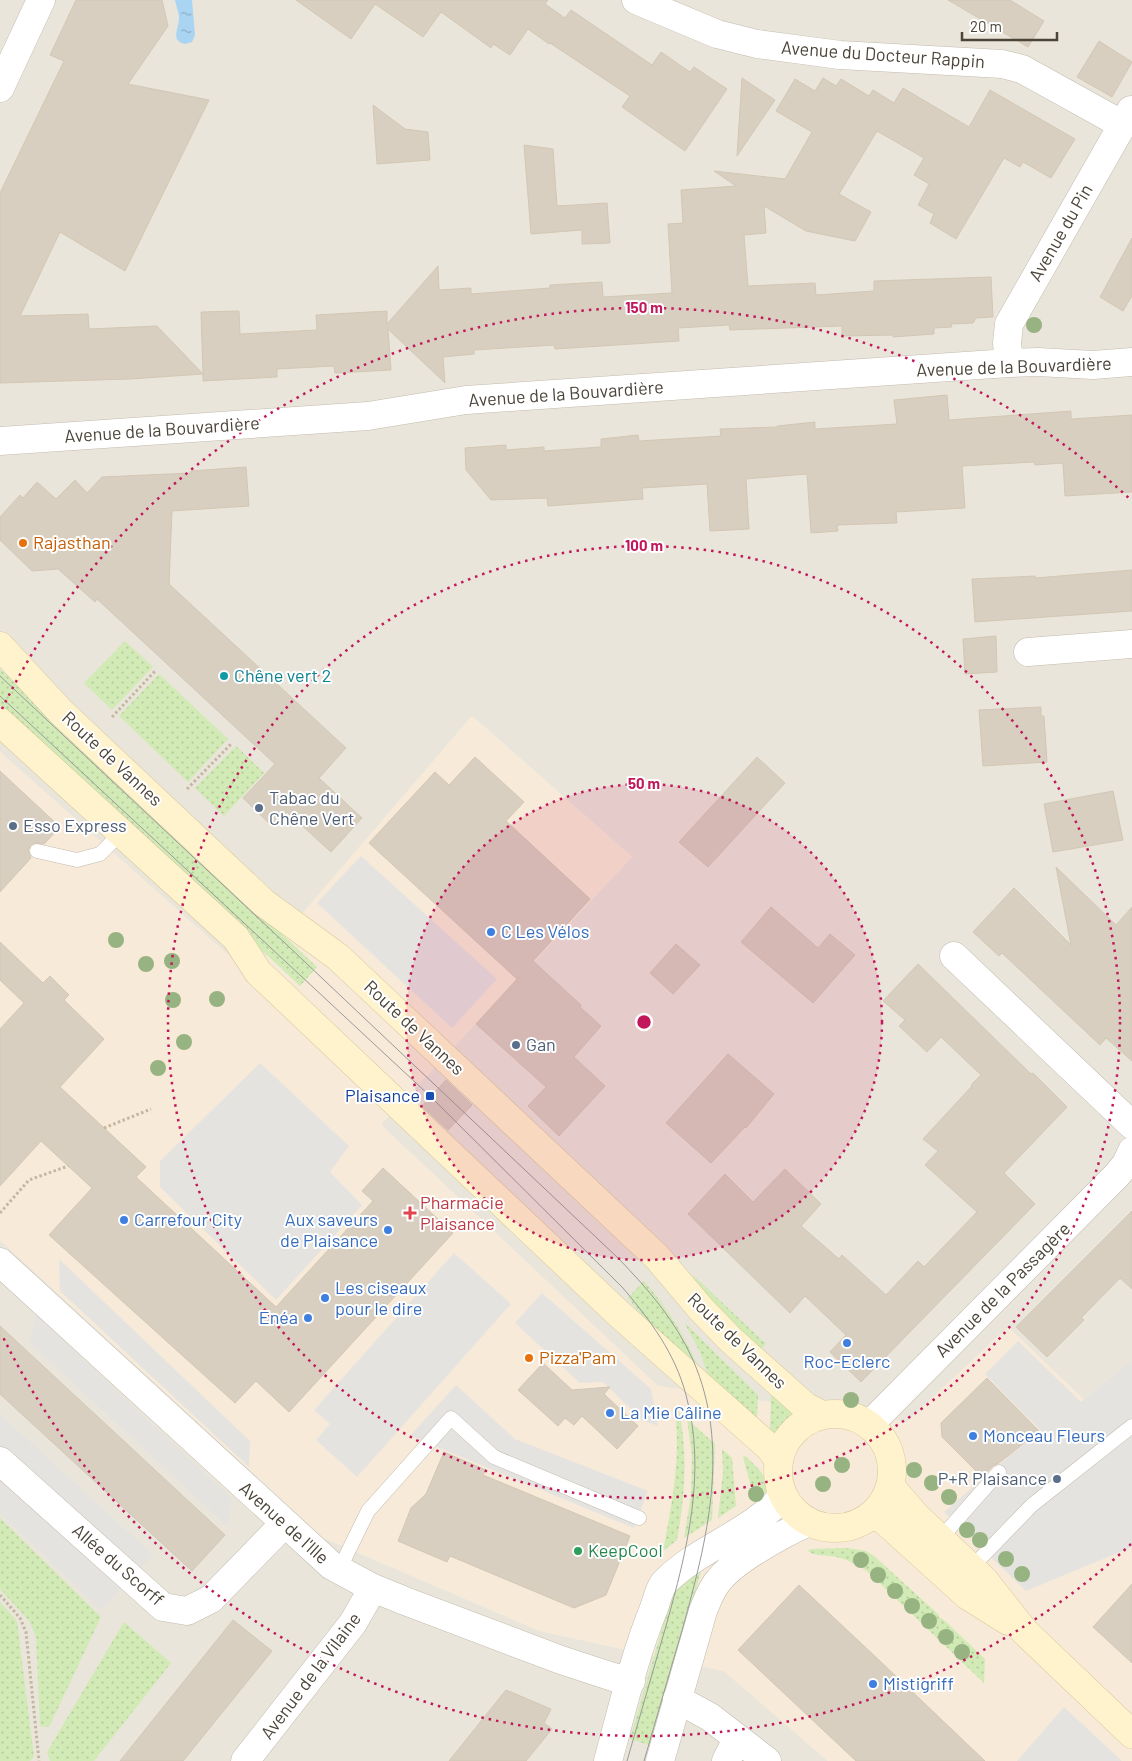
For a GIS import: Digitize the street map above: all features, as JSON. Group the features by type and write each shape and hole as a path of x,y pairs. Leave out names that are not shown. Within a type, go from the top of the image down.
{"main road":[{"name":"Route de Vannes","path":"0,646 61,712 264,903 338,957 658,1257 706,1315 732,1340 805,1406 822,1415"},
{"path":"0,722 236,938 258,972 619,1314 770,1448 779,1461"},
{"path":"842,1414 870,1424 887,1445 891,1457 893,1470 891,1487 884,1502 872,1515 849,1527 828,1528 809,1522 790,1506 784,1496 778,1479 782,1450 794,1431 802,1424 822,1415 842,1414"},
{"path":"891,1487 916,1516 984,1580 1025,1632 1132,1734"},
{"path":"872,1515 884,1520 968,1596 1025,1632"}],"street":[{"path":"0,88 41,0"},
{"name":"Avenue du Docteur Rappin","path":"636,0 666,6 717,34 766,46 840,55 1002,64 1022,69 1127,117"},
{"name":"Avenue du Pin","path":"1009,363 1007,343 1009,324 1127,117"},
{"name":"Avenue de la Bouvardière","path":"0,441 368,416 466,400 1009,363 1038,362 1092,365 1132,362"},
{"path":"1028,652 1132,644"},
{"path":"954,956 1132,1125"},
{"name":"Avenue de la Passagère","path":"870,1424 1117,1175 1126,1164 1132,1151"},
{"name":"Avenue de l'Ille","path":"2,1267 332,1566 374,1588 561,1660 631,1681"},
{"name":"Allée du Scorff","path":"0,1461 163,1607 187,1611 211,1600 284,1524"},
{"path":"608,1761 648,1623 662,1585 702,1554 756,1521 784,1496"},
{"path":"660,1761 703,1611 707,1599 718,1581 733,1566 785,1534 809,1522"},
{"name":"Avenue de la Vilaine","path":"245,1761 353,1623 374,1588"},
{"path":"677,1699 710,1717 732,1750 767,1761"}],"lane":[{"path":"37,852 77,860 100,854 121,833"},
{"path":"339,1570 368,1511 451,1418 494,1457 639,1518"},
{"path":"971,1568 1032,1505 1132,1426"},
{"path":"940,1539 999,1472"}],"path":[{"path":"110,720 156,670"},
{"path":"185,791 232,743"},
{"path":"104,1128 151,1109"},
{"path":"0,1213 29,1180 68,1166"},
{"path":"0,1595 20,1618 26,1632 40,1761"}],"shaded area":[{"path":"0,0 1132,0 1132,1446 1008,1327 907,1422 658,1386 380,1124 632,857 472,716 250,975 0,752"},
{"path":"472,716 632,857 381,1125 658,1386 906,1422 1008,1327 1132,1446 1132,1761 828,1761 724,1671 540,1631 324,1538 0,1240 0,752 250,974"},
{"path":"361,856 497,979 452,1028 317,903"},
{"path":"260,1063 349,1146 330,1172 362,1205 276,1300 160,1187 160,1161"},
{"path":"0,1240 324,1538 540,1631 724,1671 828,1761 0,1761"},
{"path":"454,1253 511,1304 357,1477 316,1440 330,1424 314,1410"},
{"path":"59,1259 250,1441 249,1467 60,1291"},
{"path":"542,1293 651,1389 658,1426 642,1420 603,1382 580,1383 515,1323"},
{"path":"36,1315 232,1499 227,1526 30,1343"},
{"name":"P+R Plaisance","path":"1018,1341 1081,1402 1132,1361 1132,1547 1026,1591 944,1512 1041,1431 985,1374"},
{"path":"456,1385 515,1439 648,1491 634,1528 410,1436"},
{"path":"0,1414 153,1555 101,1610 0,1513"},
{"path":"1064,1707 1122,1761 1017,1761"}],"green space":[{"path":"125,641 153,667 112,710 84,683"},
{"path":"0,669 317,967 300,986 0,705"},
{"path":"159,674 228,739 188,782 119,716"},
{"path":"236,746 264,773 224,816 195,788"},
{"path":"694,1276 766,1344 759,1352 690,1279"},
{"path":"644,1281 675,1323 700,1370 645,1319 628,1298"},
{"path":"684,1322 758,1395 757,1420 709,1378 700,1352"},
{"path":"773,1393 796,1416 786,1424 775,1438 768,1432 770,1430 771,1397"},
{"path":"675,1410 679,1410 684,1443 684,1492 677,1540 663,1551 676,1463 677,1428"},
{"path":"687,1419 715,1444 712,1520 684,1538 691,1495 692,1456"},
{"path":"722,1449 732,1458 736,1506 718,1518 723,1472"},
{"path":"745,1456 757,1467 765,1479 766,1491 756,1505 743,1457"},
{"path":"0,1518 101,1617 49,1727 40,1726 36,1638 30,1622 0,1589"},
{"path":"848,1548 866,1551 874,1556 985,1659 984,1683 868,1572 846,1560 816,1555 808,1551 810,1549"},
{"path":"702,1568 652,1746 630,1739 673,1592"},
{"path":"0,1602 17,1621 34,1757 30,1761 0,1761"},
{"path":"124,1622 171,1663 94,1761 50,1761 47,1752"}],"water":[{"path":"175,0 192,0 195,35 192,42 185,44 177,40 176,33 179,16"}],"building":[{"path":"76,0 162,0 168,26 128,84 209,100 125,271 60,232 20,316 88,314 89,329 157,326 203,374 130,379 0,383 0,193 64,61 50,55"},
{"path":"296,0 548,0 545,4 565,18 571,10 652,65 661,52 690,72 694,67 727,89 685,151 622,107 630,96 528,29 510,55 493,44 491,48 441,12 423,37 375,4 351,39"},
{"path":"948,0 1010,0 1044,21 1028,47"},
{"path":"1099,41 1132,62 1112,97 1077,77"},
{"path":"742,78 775,100 737,156"},
{"path":"823,78 836,86 841,79 869,96 873,90 894,103 903,88 969,127 990,90 1075,139 1051,178 1023,162 1020,167 1004,158 956,239 930,223 934,214 918,205 929,184 914,175 924,158 877,131 839,194 871,212 855,241 806,231 764,206 766,233 744,235 748,286 815,283 816,295 874,291 874,281 991,277 993,317 976,318 973,323 951,324 952,327 934,328 934,334 893,337 893,335 842,336 842,326 730,330 729,325 678,328 679,341 555,349 554,345 474,350 474,354 443,357 445,383 388,329 391,370 335,373 334,366 277,369 277,377 203,381 201,312 239,311 240,334 317,330 316,315 387,311 387,324 438,266 439,290 471,288 471,294 550,288 550,285 602,282 603,297 672,293 668,224 683,223 681,190 736,186 714,171 785,179 812,132 776,111 795,79 815,91"},
{"path":"373,105 405,129 428,132 430,160 377,164"},
{"path":"524,145 553,149 557,206 607,203 610,243 582,244 582,230 531,234"},
{"path":"1132,238 1132,296 1123,311 1100,297"},
{"path":"947,395 949,420 1071,411 1071,419 1132,415 1132,492 1065,496 1063,463 1035,465 1034,462 962,466 965,508 896,512 897,523 837,525 838,531 811,533 807,474 746,479 749,529 710,531 707,484 642,488 643,499 548,506 547,498 491,500 466,470 465,448 506,445 506,450 544,447 544,451 601,447 601,439 638,435 639,441 721,436 720,429 777,427 815,422 815,429 897,424 894,400"},
{"path":"246,467 249,506 172,511 169,584 346,748 319,778 362,818 331,852 287,812 273,827 243,798 275,764 97,599 95,602 58,569 32,571 0,540 0,517 20,495 23,498 37,482 56,499 75,480 87,493 102,477 191,473 191,471"},
{"path":"1132,570 1132,611 975,622 972,579 1035,576 1035,578"},
{"path":"996,636 997,672 965,674 963,639"},
{"path":"1041,707 1041,716 1044,716 1047,762 983,766 979,710"},
{"path":"475,757 524,802 506,821 590,899 533,961 601,1026 574,1057 605,1086 559,1136 528,1106 546,1087 476,1024 517,979 369,843 435,772 449,785"},
{"path":"757,757 785,783 708,867 679,842"},
{"path":"0,771 60,827 44,844 35,843 31,845 28,850 31,858 0,892"},
{"path":"1113,791 1123,840 1053,852 1044,804"},
{"path":"1056,867 1116,925 1132,907 1132,1061 1106,1038 1100,1045 1002,953 999,956 973,932 1014,888 1071,945"},
{"path":"771,907 818,948 830,934 855,955 813,1003 741,942"},
{"path":"0,942 43,983 50,976 69,995 64,1000 104,1039 60,1087 146,1167 136,1177 276,1307 373,1201 362,1191 383,1168 453,1233 289,1412 256,1381 235,1403 49,1235 92,1188 41,1141 0,1186 0,1029 24,1003 0,980"},
{"path":"676,944 700,965 673,994 650,973"},
{"path":"918,964 1067,1107 1004,1173 1035,1204 861,1382 830,1352 846,1335 805,1296 790,1313 688,1214 725,1174 753,1202 785,1169 821,1204 801,1226 839,1259 842,1255 886,1295 918,1261 924,1267 977,1212 925,1165 938,1151 923,1139 981,1075 941,1037 927,1052 899,1026 905,1020 883,1001"},
{"path":"728,1054 774,1094 746,1128 711,1163 666,1123"},
{"path":"446,1080 472,1105 448,1130 422,1106"},
{"path":"1132,1211 1132,1289 1120,1278 1081,1318 1084,1320 1047,1357 1016,1327"},
{"path":"0,1326 225,1535 192,1571 0,1394"},
{"path":"543,1363 572,1390 610,1387 604,1394 638,1426 617,1449 582,1416 574,1425 565,1418 558,1426 518,1390"},
{"path":"987,1378 1039,1431 993,1466 982,1477 942,1437 941,1423"},
{"path":"444,1452 486,1470 483,1475 630,1536 606,1595 574,1608 450,1556 447,1562 398,1541 411,1508 426,1494"},
{"path":"1132,1584 1132,1663 1093,1627"},
{"path":"799,1585 985,1761 856,1761 738,1650"},
{"path":"233,1620 272,1651 183,1761 120,1761"},
{"path":"506,1690 551,1709 544,1723 552,1729 526,1761 449,1761"}],"tram line":[{"path":"0,676 618,1258 650,1293 686,1345 704,1393 711,1426 713,1460 711,1494 707,1527 692,1594 644,1761"},
{"path":"0,696 430,1096 623,1288 643,1312 668,1351 686,1395 692,1424 695,1453 692,1511 681,1569 627,1761"}],"place":[{"name":"Rajasthan","path":"23,543"},
{"name":"Chêne vert 2","path":"224,676"},
{"name":"Tabac du Chêne Vert","path":"259,808"},
{"name":"Esso Express","path":"13,826"},
{"name":"C Les Vélos","path":"491,932"},
{"name":"Gan","path":"516,1045"},
{"name":"Plaisance","path":"430,1096"},
{"name":"Pharmacie Plaisance","path":"410,1213"},
{"name":"Carrefour City","path":"124,1220"},
{"name":"Aux saveurs de Plaisance","path":"388,1230"},
{"name":"Les ciseaux pour le dire","path":"325,1298"},
{"name":"Enéa","path":"308,1318"},
{"name":"Roc-Eclerc","path":"847,1343"},
{"name":"Pizza'Pam","path":"529,1358"},
{"name":"La Mie Câline","path":"610,1413"},
{"name":"Monceau Fleurs","path":"973,1436"},
{"name":"P+R Plaisance","path":"1057,1479"},
{"name":"KeepCool","path":"578,1551"},
{"name":"Mistigriff","path":"873,1684"}]}
